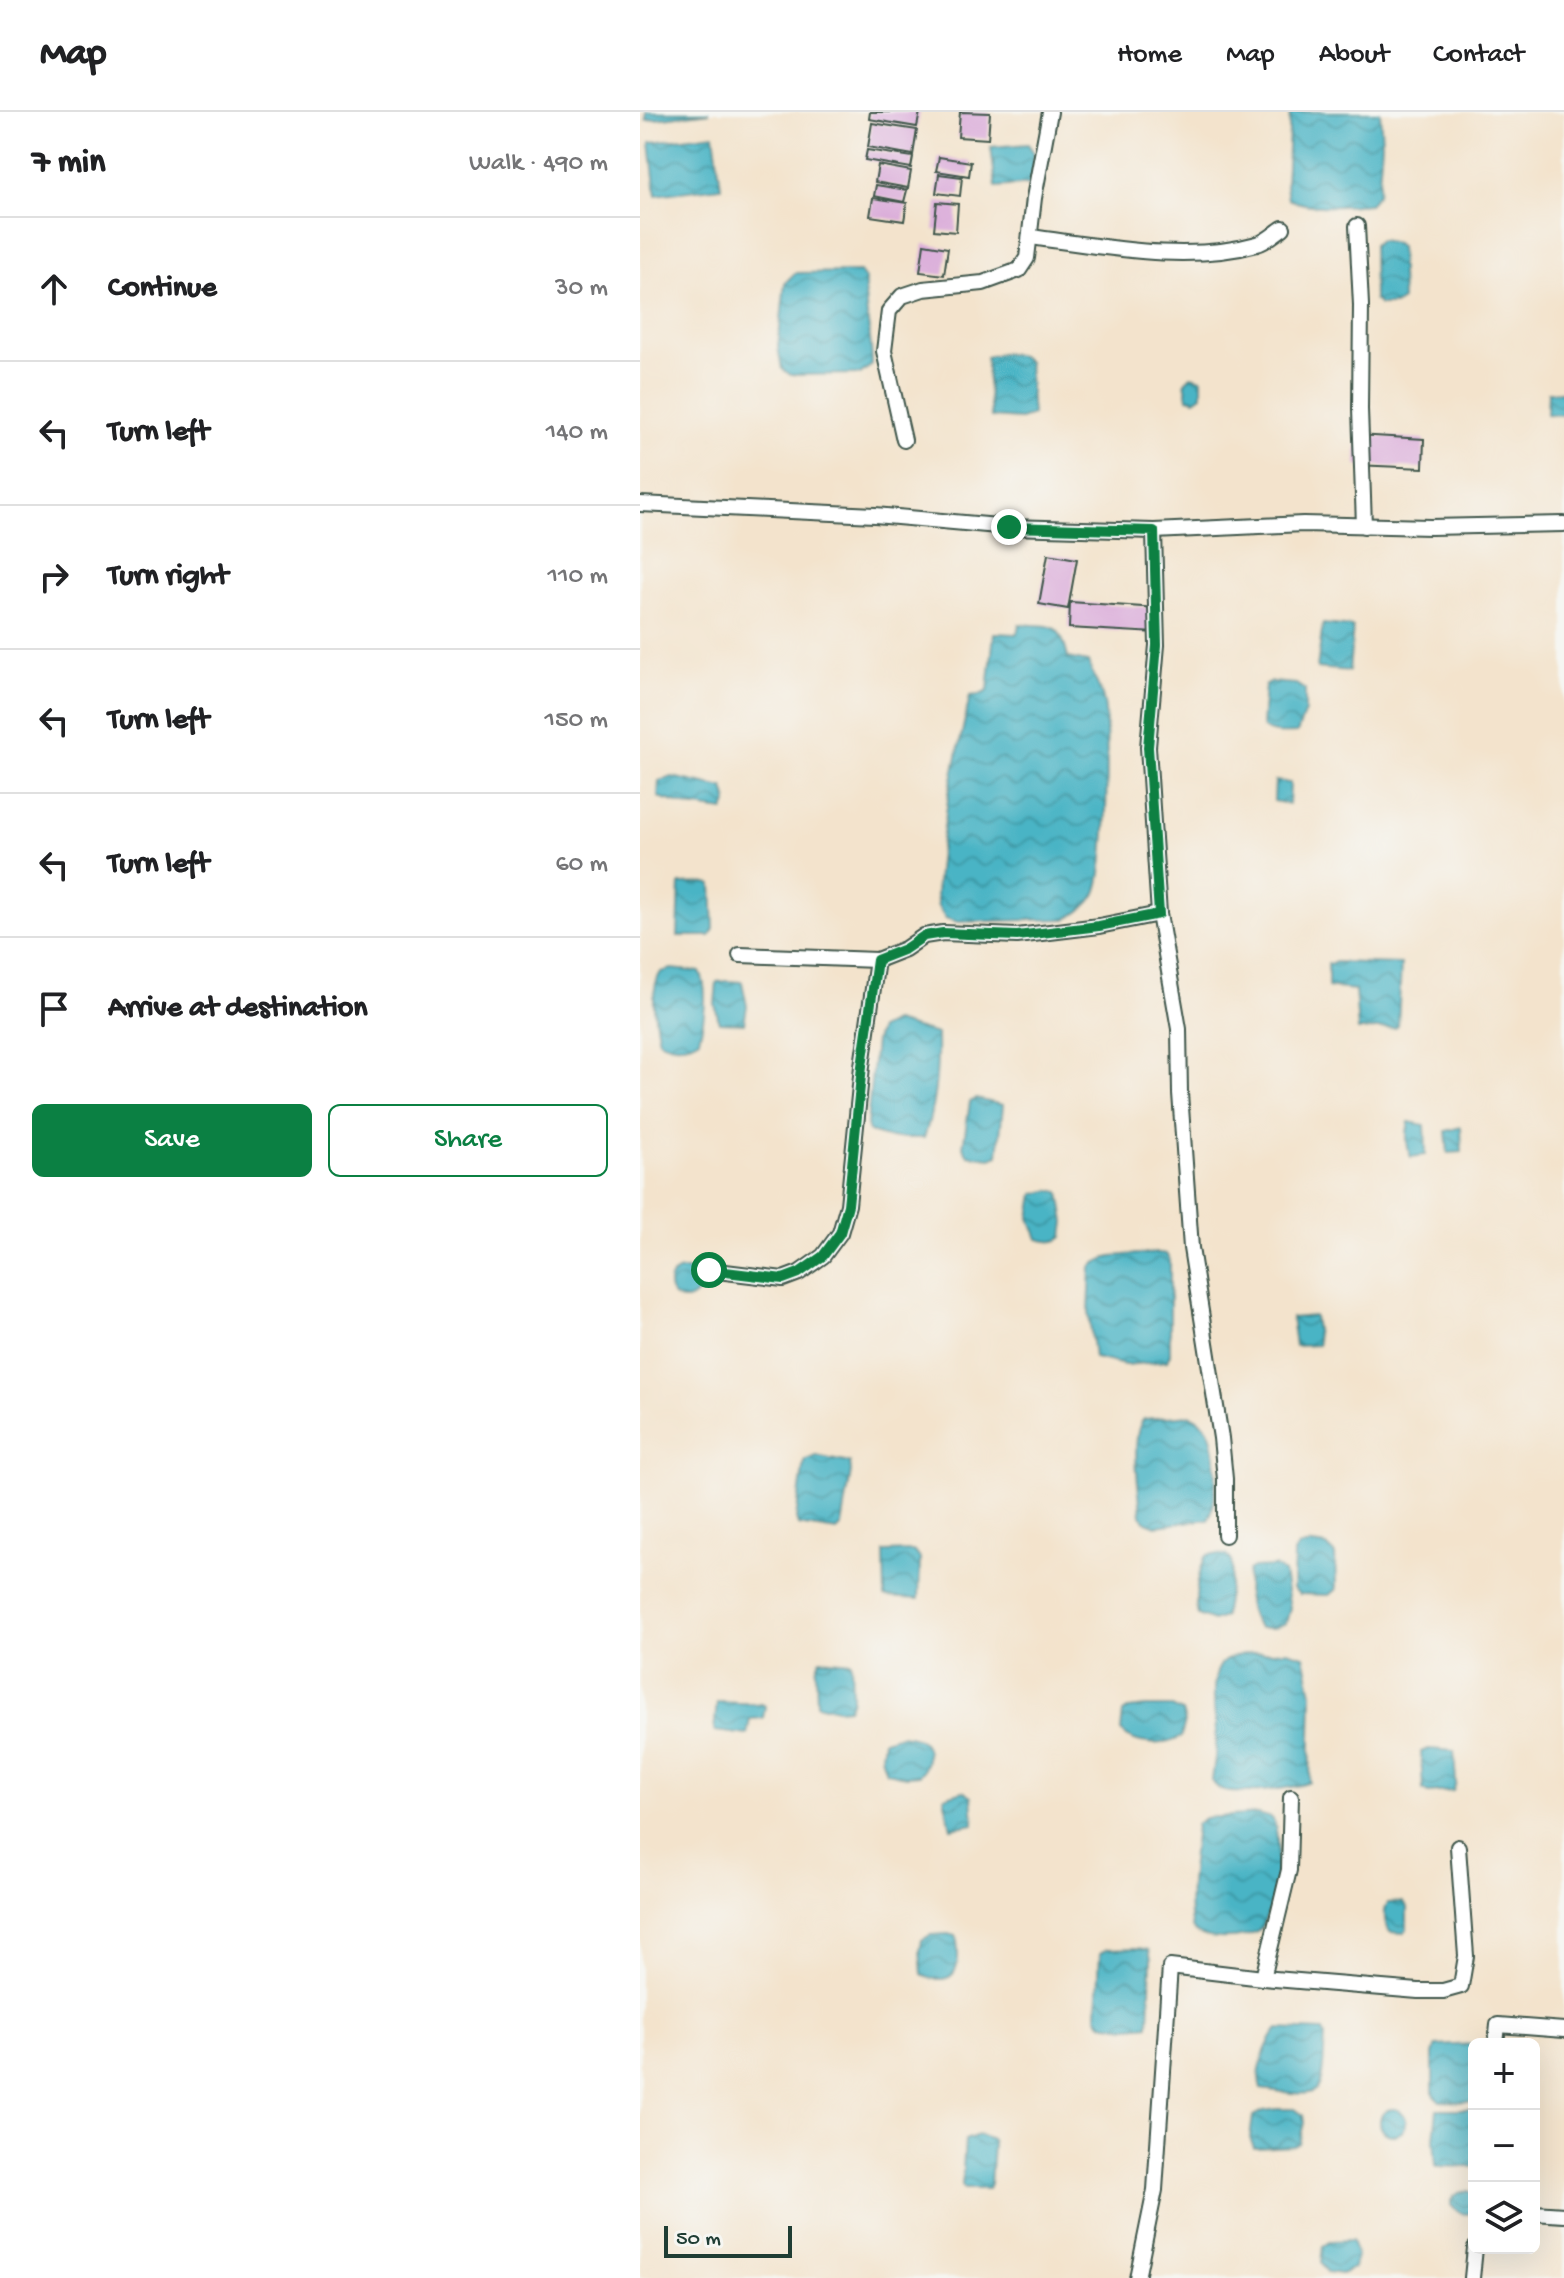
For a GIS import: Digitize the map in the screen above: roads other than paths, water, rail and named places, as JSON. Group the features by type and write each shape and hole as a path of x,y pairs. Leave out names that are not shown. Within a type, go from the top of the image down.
{"street":[{"path":"904,440 884,351 889,311 902,296 923,289 983,283 1019,270 1027,258 1034,198 1050,112"},
{"path":"1357,226 1361,294 1360,409 1364,526"},
{"path":"1030,237 1152,253 1224,250 1260,244 1283,228"},
{"path":"640,504 875,515 1009,527 1154,531 1303,524 1431,527 1564,524"},
{"path":"1154,531 1157,645 1148,747 1159,914 1179,1029 1180,1093 1191,1248 1222,1452 1225,1535"},
{"path":"740,955 877,960 905,949 924,936 943,933 1017,936 1099,926 1159,914"},
{"path":"709,1270 783,1279 799,1273 823,1256 840,1233 848,1205 862,1066 877,960"},
{"path":"1263,1978 1289,1870 1291,1797"},
{"path":"1137,2278 1155,2190 1170,1967 1418,1991 1443,1991 1461,1986 1466,1956 1458,1847"},
{"path":"1497,2038 1498,2025 1564,2030"},
{"path":"1540,2213 1564,2215"},
{"path":"1472,2278 1474,2254"}],"water":[{"path":"646,112 710,112 646,120"},
{"path":"1290,112 1380,112 1382,143 1378,194 1369,204 1318,206 1288,199"},
{"path":"714,134 721,187 656,195 650,142"},
{"path":"1028,144 1034,153 1033,184 996,187 991,147"},
{"path":"1380,240 1396,243 1400,247 1402,300 1394,305 1380,305 1374,299 1373,245"},
{"path":"860,272 865,279 872,365 860,374 791,375 782,369 778,347 785,283 795,273"},
{"path":"1004,353 1021,356 1028,362 1032,415 1020,419 991,417 986,357"},
{"path":"1191,376 1202,379 1202,395 1195,400 1188,398 1185,382"},
{"path":"1548,392 1564,392 1564,415 1547,414"},
{"path":"1019,624 1048,626 1058,631 1068,658 1088,662 1103,698 1107,742 1106,801 1099,881 1090,903 1067,919 958,922 945,918 938,907 936,895 949,793 970,696 988,691 994,633 1017,634"},
{"path":"1323,624 1353,627 1349,671 1317,668"},
{"path":"1270,682 1296,684 1305,690 1305,711 1297,733 1273,733 1262,726 1265,685"},
{"path":"672,777 724,788 728,801 724,811 688,806 658,797 659,781"},
{"path":"1275,781 1290,783 1289,804 1274,801"},
{"path":"680,884 712,885 714,929 710,936 678,936"},
{"path":"1328,964 1401,964 1398,1026 1358,1030 1355,990 1328,987"},
{"path":"672,969 700,972 703,979 704,1014 699,1039 685,1045 659,1040 656,1024 654,996 657,979 661,972"},
{"path":"717,982 742,982 747,1006 744,1023 719,1022 715,1004"},
{"path":"894,1022 937,1034 935,1087 924,1138 890,1138 869,1132 867,1125 875,1041 879,1029"},
{"path":"976,1099 1003,1105 998,1155 991,1158 968,1155 963,1147 970,1102"},
{"path":"1409,1122 1425,1125 1426,1155 1411,1157 1407,1140"},
{"path":"1461,1127 1462,1152 1448,1153 1446,1131"},
{"path":"1052,1190 1060,1192 1065,1222 1063,1237 1057,1241 1038,1239 1030,1218 1034,1194"},
{"path":"1166,1254 1170,1260 1170,1354 1167,1361 1125,1365 1094,1358 1089,1314 1091,1267 1114,1257"},
{"path":"684,1270 695,1274 699,1285 695,1296 684,1300 673,1296 669,1285 673,1274"},
{"path":"1314,1316 1318,1345 1295,1346 1291,1318"},
{"path":"1190,1415 1206,1426 1213,1445 1215,1486 1212,1511 1208,1519 1156,1526 1146,1522 1141,1515 1136,1450 1140,1427 1144,1419"},
{"path":"816,1456 850,1463 842,1526 837,1531 798,1525 796,1519 803,1468 806,1460"},
{"path":"1311,1544 1327,1546 1335,1555 1336,1589 1329,1595 1299,1594 1293,1588 1294,1553 1298,1547"},
{"path":"913,1551 920,1558 919,1599 885,1597 884,1552"},
{"path":"1210,1554 1225,1555 1231,1559 1232,1570 1224,1617 1213,1621 1198,1615 1196,1601 1205,1557"},
{"path":"1275,1567 1284,1573 1290,1608 1286,1623 1273,1628 1259,1628 1249,1608 1248,1571"},
{"path":"1287,1651 1304,1656 1312,1693 1310,1782 1266,1790 1221,1790 1212,1782 1216,1744 1214,1687 1220,1666 1240,1655"},
{"path":"820,1659 851,1662 852,1699 848,1708 817,1704 816,1669"},
{"path":"717,1702 762,1704 765,1706 763,1718 750,1719 747,1735 714,1731"},
{"path":"1146,1707 1172,1707 1182,1712 1185,1722 1181,1737 1150,1743 1134,1740 1121,1731 1123,1713"},
{"path":"900,1735 918,1739 926,1748 926,1763 919,1775 886,1772 881,1756 883,1740"},
{"path":"1428,1749 1454,1751 1456,1783 1453,1791 1428,1793 1423,1790 1421,1752"},
{"path":"963,1791 972,1797 974,1824 951,1828 944,1797"},
{"path":"1258,1814 1272,1818 1277,1842 1276,1875 1265,1921 1259,1930 1245,1936 1203,1936 1192,1927 1189,1904 1196,1824 1205,1818"},
{"path":"1403,1902 1407,1907 1407,1929 1404,1933 1390,1932 1385,1921 1386,1906 1388,1903"},
{"path":"931,1935 956,1936 956,1970 947,1978 926,1977 922,1974 922,1940"},
{"path":"1107,1949 1149,1950 1151,1959 1149,2025 1128,2027 1101,2023 1097,2015 1100,1953"},
{"path":"1278,2029 1323,2031 1322,2073 1316,2090 1298,2094 1261,2089 1259,2074 1263,2058"},
{"path":"1468,2044 1468,2102 1440,2101 1433,2094 1433,2054 1436,2046"},
{"path":"1277,2109 1295,2109 1303,2115 1299,2143 1294,2146 1254,2148 1250,2138 1253,2116"},
{"path":"1393,2109 1402,2113 1406,2122 1402,2131 1393,2135 1384,2131 1380,2122 1384,2113"},
{"path":"1437,2109 1468,2109 1468,2167 1436,2166 1434,2139"},
{"path":"978,2135 992,2140 990,2184 988,2189 964,2189 965,2140"},
{"path":"1468,2191 1468,2214 1461,2213 1451,2205 1461,2192"},
{"path":"1352,2240 1357,2257 1353,2268 1341,2274 1327,2272 1321,2262 1323,2246 1331,2241"}]}
